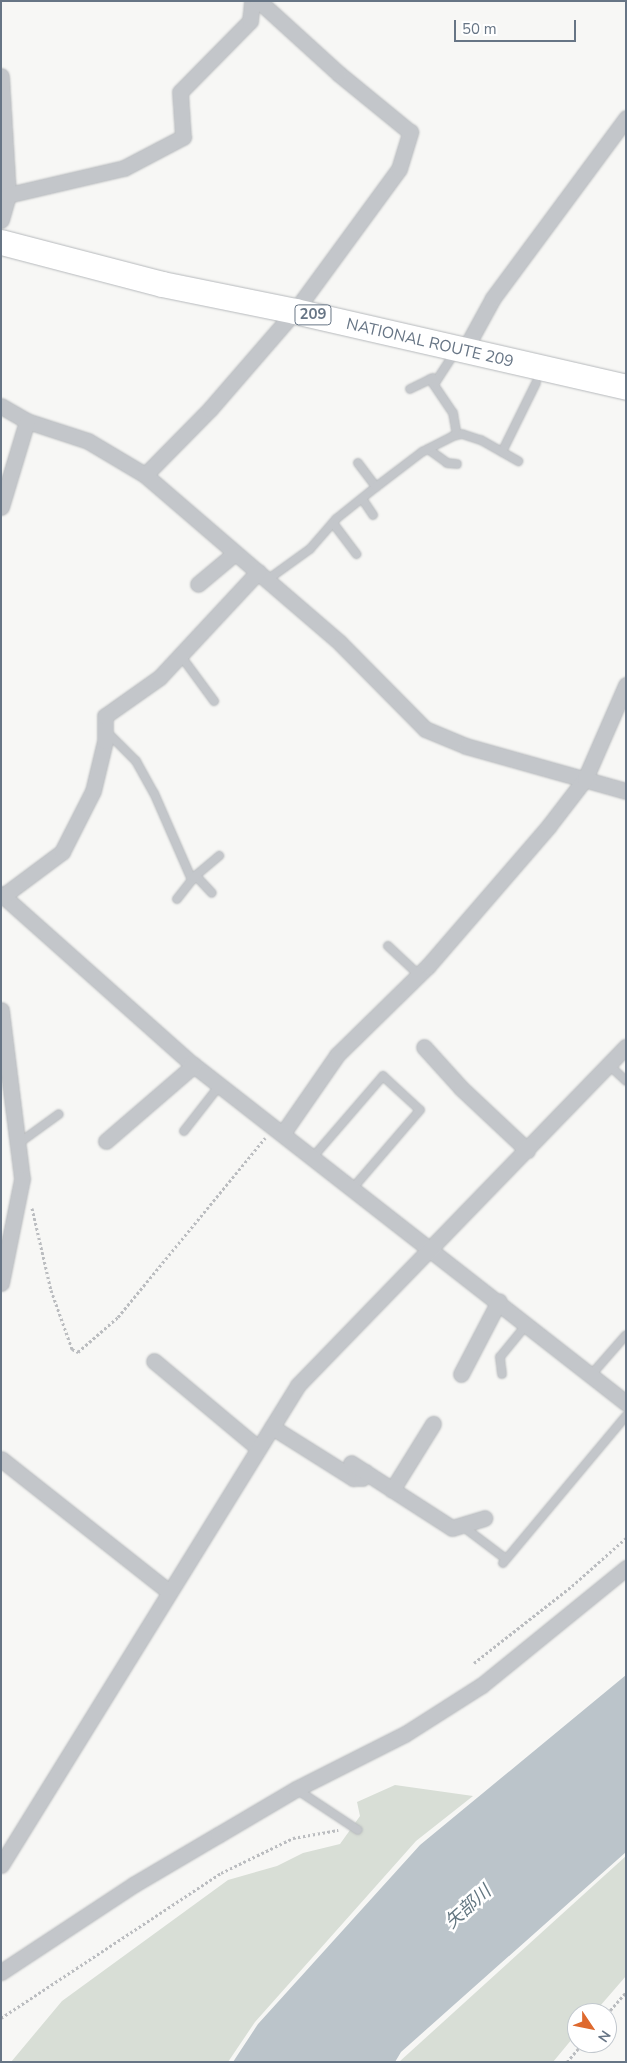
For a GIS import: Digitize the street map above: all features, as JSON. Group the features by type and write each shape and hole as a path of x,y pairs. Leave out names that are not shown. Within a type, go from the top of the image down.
{"highway":[{"name":"NATIONAL ROUTE 209","path":"1,242 162,284 295,311 626,387"}],"street":[{"path":"8,195 124,168 183,137 180,92 250,20 252,1"},
{"path":"146,475 210,409 295,311 399,169 410,132 338,73 260,1"},
{"path":"1,76 8,195 1,220"},
{"path":"461,350 493,298 626,118"},
{"path":"1,406 27,421 88,441 146,475 340,643 425,729 466,746 626,791"},
{"path":"1,507 27,421"},
{"path":"198,584 235,553"},
{"path":"262,576 160,676 113,708 105,716 105,730 93,792 62,852 2,895 194,1065 499,1301 626,1403"},
{"path":"278,1130 337,1055 419,976 548,827 585,779 626,685"},
{"path":"1,1010 22,1179 1,1283"},
{"path":"424,1047 461,1088 527,1150"},
{"path":"1,1865 168,1590 298,1385 626,1047"},
{"path":"106,1141 194,1065"},
{"path":"461,1374 499,1301"},
{"path":"154,1360 258,1448"},
{"path":"392,1490 433,1424"},
{"path":"272,1427 353,1478 362,1478 365,1472"},
{"path":"1,1459 168,1590"},
{"path":"351,1463 452,1528 484,1518"},
{"path":"1,1972 134,1885 296,1789 405,1734 482,1685 626,1568"}],"lane":[{"path":"410,389 433,381 442,374 461,350"},
{"path":"433,381 452,413 457,435"},
{"path":"502,452 536,383"},
{"path":"262,576 310,549 333,523 363,500 376,487 428,449 457,435 481,440 518,461"},
{"path":"428,449 446,463 457,464"},
{"path":"358,463 376,487"},
{"path":"363,500 373,515"},
{"path":"333,523 356,554"},
{"path":"181,656 214,701"},
{"path":"105,730 136,761 154,793 194,878 212,893"},
{"path":"177,899 194,878 219,856"},
{"path":"388,946 419,976"},
{"path":"608,1065 626,1081"},
{"path":"313,1157 383,1076 420,1110 353,1188"},
{"path":"184,1131 220,1085"},
{"path":"18,1143 59,1114"},
{"path":"502,1374 500,1357 527,1324"},
{"path":"591,1375 626,1335"},
{"path":"461,1525 505,1561 626,1416"},
{"path":"296,1789 355,1829"}],"path":[{"path":"22,1179 28,1188 51,1290 72,1349 78,1352 118,1316 278,1130"},
{"path":"474,1663 572,1586 626,1538"},
{"path":"1,2018 221,1873 293,1838 355,1829"},
{"path":"616,2003 626,1992"}],"shaded area":[{"path":"395,1785 473,1796 416,1841 255,2022 228,2062 11,2062 62,2001 228,1880 277,1866 303,1853 340,1844 360,1816 357,1802"},
{"path":"626,1856 626,1976 603,2003 567,2003 567,2045 553,2062 399,2062"}],"water":[{"name":"矢部川","path":"626,1675 626,1852 401,2052 395,2062 233,2062 258,2024 420,1845"}]}
